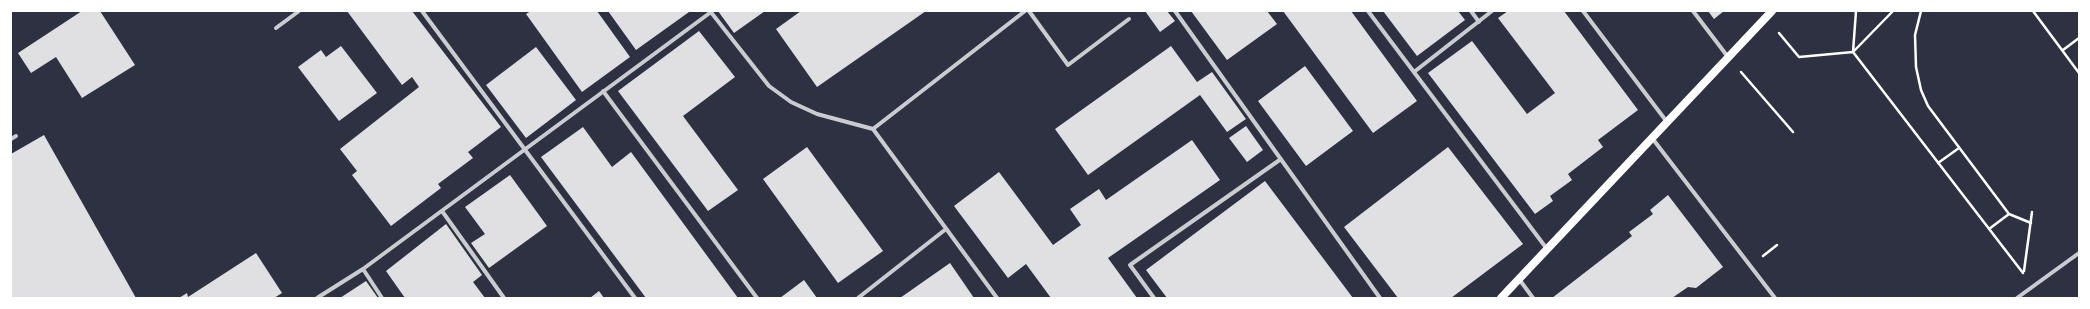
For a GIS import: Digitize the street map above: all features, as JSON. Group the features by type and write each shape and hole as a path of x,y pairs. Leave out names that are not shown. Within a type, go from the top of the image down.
{"main road":[{"path":"1501,298 1772,11"}],"street":[{"path":"276,28 298,11"},
{"path":"422,11 635,298"},
{"path":"873,129 1026,11"},
{"path":"1029,11 1068,66 1129,19"},
{"path":"1175,11 1380,298"},
{"path":"1368,11 1547,249"},
{"path":"1471,11 1479,22"},
{"path":"1414,72 1492,11"},
{"path":"1583,11 1667,122"},
{"path":"1693,11 1728,57"},
{"path":"317,298 363,270 711,12 769,86 791,102 817,114 873,129 997,298"},
{"path":"603,92 757,298"},
{"path":"11,139 16,136"},
{"path":"1652,138 1775,298"},
{"path":"1154,298 1130,266 1281,159"},
{"path":"442,211 504,298"},
{"path":"858,298 946,229"},
{"path":"2017,298 2079,253"},
{"path":"363,270 382,298"},
{"path":"1519,279 1533,298"}],"path":[{"path":"1856,11 1854,52 2024,274 2032,212"},
{"path":"1765,18 1799,56 1854,52 1893,11"},
{"path":"1921,11 1915,36 1916,68 1921,90 1930,110 2009,214 2031,223"},
{"path":"2033,11 2079,73"},
{"path":"2063,50 2079,38"},
{"path":"1728,57 1793,132"},
{"path":"1938,163 1959,148"},
{"path":"1989,229 2009,214"}],"building":[{"path":"82,11 100,11 135,65 82,98 56,57 31,73 18,53"},
{"path":"347,11 412,11 501,127 468,152 473,158 438,184 441,188 391,226 352,175 357,171 340,149 419,87 412,77 402,85"},
{"path":"531,11 597,11 630,57 582,92 526,14"},
{"path":"608,11 688,11 689,12 636,50"},
{"path":"718,11 765,11 734,33"},
{"path":"801,11 926,11 817,87 776,29"},
{"path":"1145,11 1167,11 1175,21 1160,32"},
{"path":"1191,11 1267,11 1277,24 1227,60"},
{"path":"1283,11 1351,11 1417,101 1373,133"},
{"path":"1383,11 1458,11 1465,20 1417,56"},
{"path":"1508,11 1564,11 1638,110 1598,140 1603,147 1568,174 1572,180 1550,196 1553,201 1535,214 1428,73 1472,41 1527,114 1555,93 1498,18"},
{"path":"1708,11 1724,11 1714,19"},
{"path":"699,31 735,77 683,116 738,190 708,211 618,91"},
{"path":"341,46 377,93 339,121 298,67 321,50 326,57"},
{"path":"1171,46 1197,82 1212,72 1246,119 1227,132 1200,95 1088,175 1055,129"},
{"path":"536,47 576,100 526,138 486,85"},
{"path":"1305,66 1353,131 1306,166 1258,101"},
{"path":"1246,126 1263,150 1247,162 1229,138"},
{"path":"583,127 612,167 631,152 738,298 646,298 541,157"},
{"path":"44,135 136,298 11,298 11,154"},
{"path":"1192,140 1220,180 1108,258 1137,298 1051,298 1026,264 1008,278 954,206 999,172 1053,245 1081,225 1070,209 1099,189 1106,200"},
{"path":"807,147 883,251 838,283 763,179"},
{"path":"1448,147 1523,244 1451,298 1398,298 1344,227"},
{"path":"510,175 547,226 489,268 471,243 485,234 465,207"},
{"path":"1265,181 1353,298 1167,298 1146,270"},
{"path":"1668,195 1723,267 1696,288 1688,287 1672,298 1552,298 1632,236 1629,232 1653,214 1650,210"},
{"path":"446,224 482,275 473,282 485,298 405,298 386,271"},
{"path":"256,253 282,293 274,298 179,298 187,293 188,297"},
{"path":"950,263 974,298 900,298"},
{"path":"804,280 817,298 780,298"},
{"path":"366,281 378,298 340,298"},
{"path":"599,291 604,298 590,298"}]}
